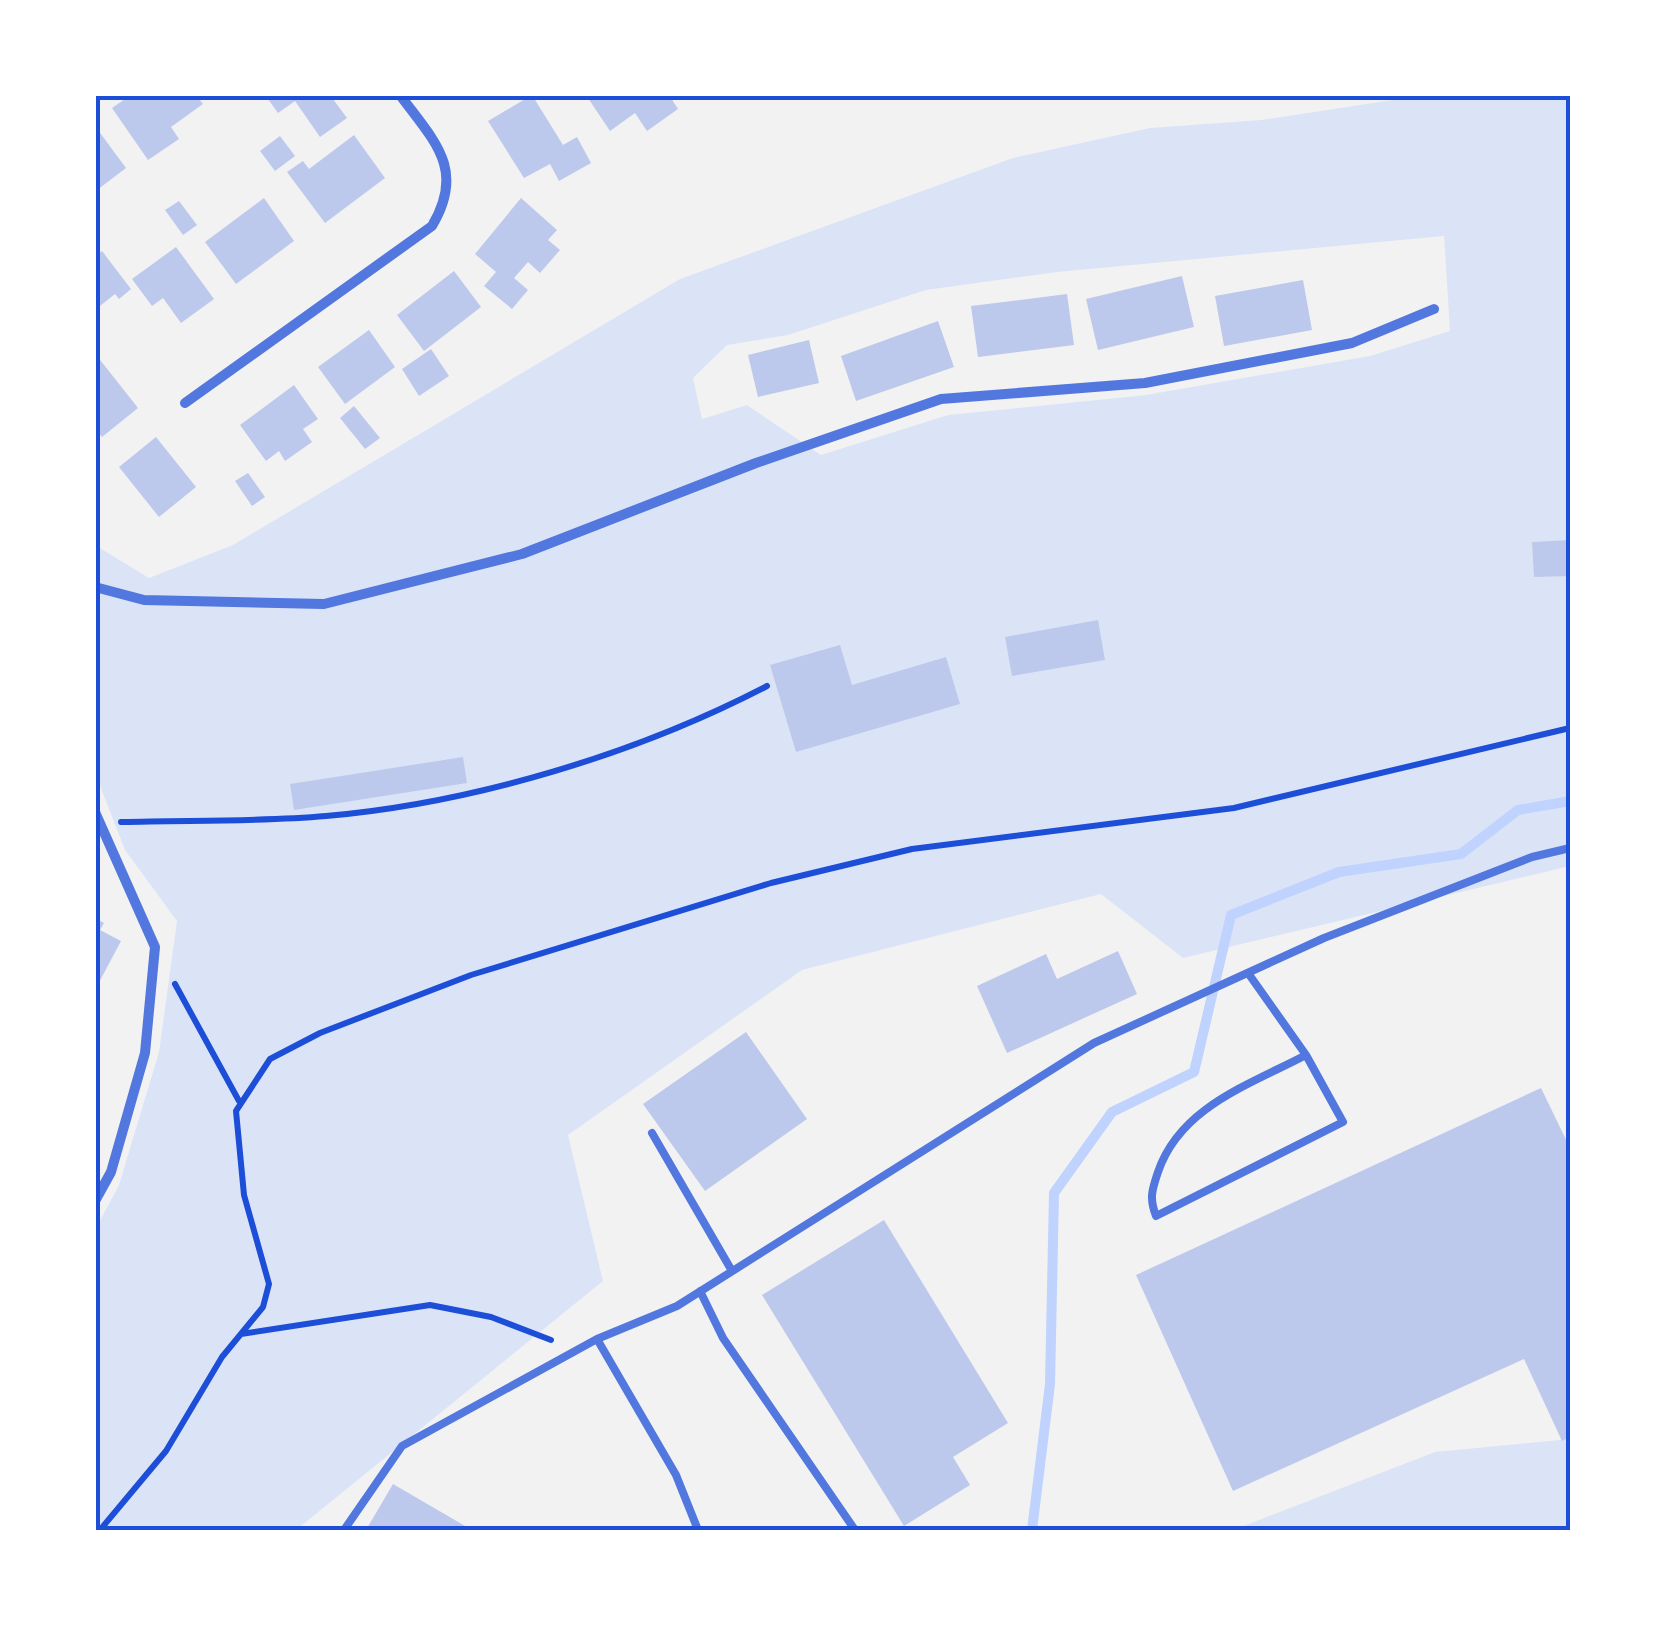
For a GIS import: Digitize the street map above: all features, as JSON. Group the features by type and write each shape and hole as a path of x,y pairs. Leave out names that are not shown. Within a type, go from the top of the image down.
{"street":[{"path":"185,403 432,226 443,207 448,184 446,160 400,95"},
{"path":"95,587 144,600 324,604 522,554 756,463 942,399 1145,383 1352,343 1434,309"},
{"path":"95,812 154,947 146,1053 111,1172 95,1200"}],"lane":[{"path":"344,1530 402,1446 597,1338 700,1291 1094,1043 1324,938 1532,858 1570,848"},
{"path":"1243,975 1306,1056 1344,1122 1156,1216 1149,1198 1166,1150 1192,1116 1306,1056"},
{"path":"652,1133 732,1271"},
{"path":"700,1291 724,1338 855,1530"},
{"path":"597,1338 676,1475 698,1530"}],"path":[{"path":"100,824 328,816 489,791 710,716 768,686"},
{"path":"239,1101 270,1059 320,1033 471,975 771,883 912,849 1234,808 1570,728"},
{"path":"100,1530 166,1451 222,1357 263,1308 269,1284 244,1194 239,1101 154,947"},
{"path":"240,1334 430,1306 491,1317 555,1341 597,1338"}],"shaded area":[{"path":"1425,95 1570,95 1570,540 1532,543 1570,576 1570,866 1183,958 1101,894 802,970 568,1135 603,1281 296,1530 95,1530 95,1230 119,1185 159,1052 177,921 125,850 95,773 95,545 149,578 233,545 680,279 1013,158 1150,128 1261,120","holes":["1444,236 1450,331 1370,356 1146,395 948,415 821,455 747,405 702,419 693,378 727,345 788,335 926,290 1057,272"]},
{"path":"1570,1439 1570,1530 1233,1530 1435,1452"}],"building":[{"path":"131,95 196,95 203,104 171,127 179,139 148,160 112,108"},
{"path":"265,95 330,95 347,118 320,137 295,101 278,113"},
{"path":"532,95 563,145 577,137 591,163 559,181 550,164 524,178 488,121"},
{"path":"586,95 669,95 678,109 647,131 635,113 610,131"},
{"path":"95,126 126,168 97,190 95,188"},
{"path":"354,135 385,178 325,223 287,172 303,161 309,169"},
{"path":"280,136 295,156 275,171 260,151"},
{"path":"264,198 294,241 236,284 205,242"},
{"path":"521,198 557,230 548,240 560,250 540,273 528,262 514,278 528,290 512,309 484,286 496,272 475,254"},
{"path":"179,201 197,225 183,235 165,210"},
{"path":"176,247 214,299 181,323 163,298 152,306 132,279"},
{"path":"102,251 131,289 119,299 115,294 95,310 95,256"},
{"path":"454,271 481,307 424,351 397,315"},
{"path":"1182,276 1194,327 1098,350 1086,299"},
{"path":"1303,280 1312,330 1224,346 1215,296"},
{"path":"1067,294 1074,345 978,357 971,306"},
{"path":"938,321 954,367 856,401 841,356"},
{"path":"369,330 395,367 345,404 318,367"},
{"path":"809,340 819,383 758,397 748,355"},
{"path":"431,349 449,376 419,396 402,369"},
{"path":"97,356 138,408 102,437 95,428"},
{"path":"294,385 318,419 303,429 312,442 285,461 279,451 266,461 240,425"},
{"path":"354,406 380,438 365,449 340,418"},
{"path":"156,437 196,487 159,517 119,467"},
{"path":"248,473 265,497 252,506 235,481"},
{"path":"1570,540 1570,576 1534,577 1532,542"},
{"path":"1098,620 1105,660 1012,676 1005,637"},
{"path":"840,645 852,685 946,657 960,704 796,752 770,665"},
{"path":"463,757 467,783 294,810 290,784"},
{"path":"95,918 104,923 100,930 121,941 95,990"},
{"path":"1118,951 1137,994 1007,1053 977,986 1046,954 1057,979"},
{"path":"746,1032 807,1119 705,1191 643,1104"},
{"path":"1541,1088 1570,1148 1570,1437 1562,1441 1524,1359 1233,1491 1136,1275"},
{"path":"884,1220 1008,1423 953,1457 970,1485 904,1526 762,1295"},
{"path":"393,1484 472,1530 366,1530"}],"waterway":[{"path":"1032,1530 1050,1384 1054,1193 1112,1112 1194,1072 1231,915 1339,872 1461,854 1518,810 1570,801"}]}
